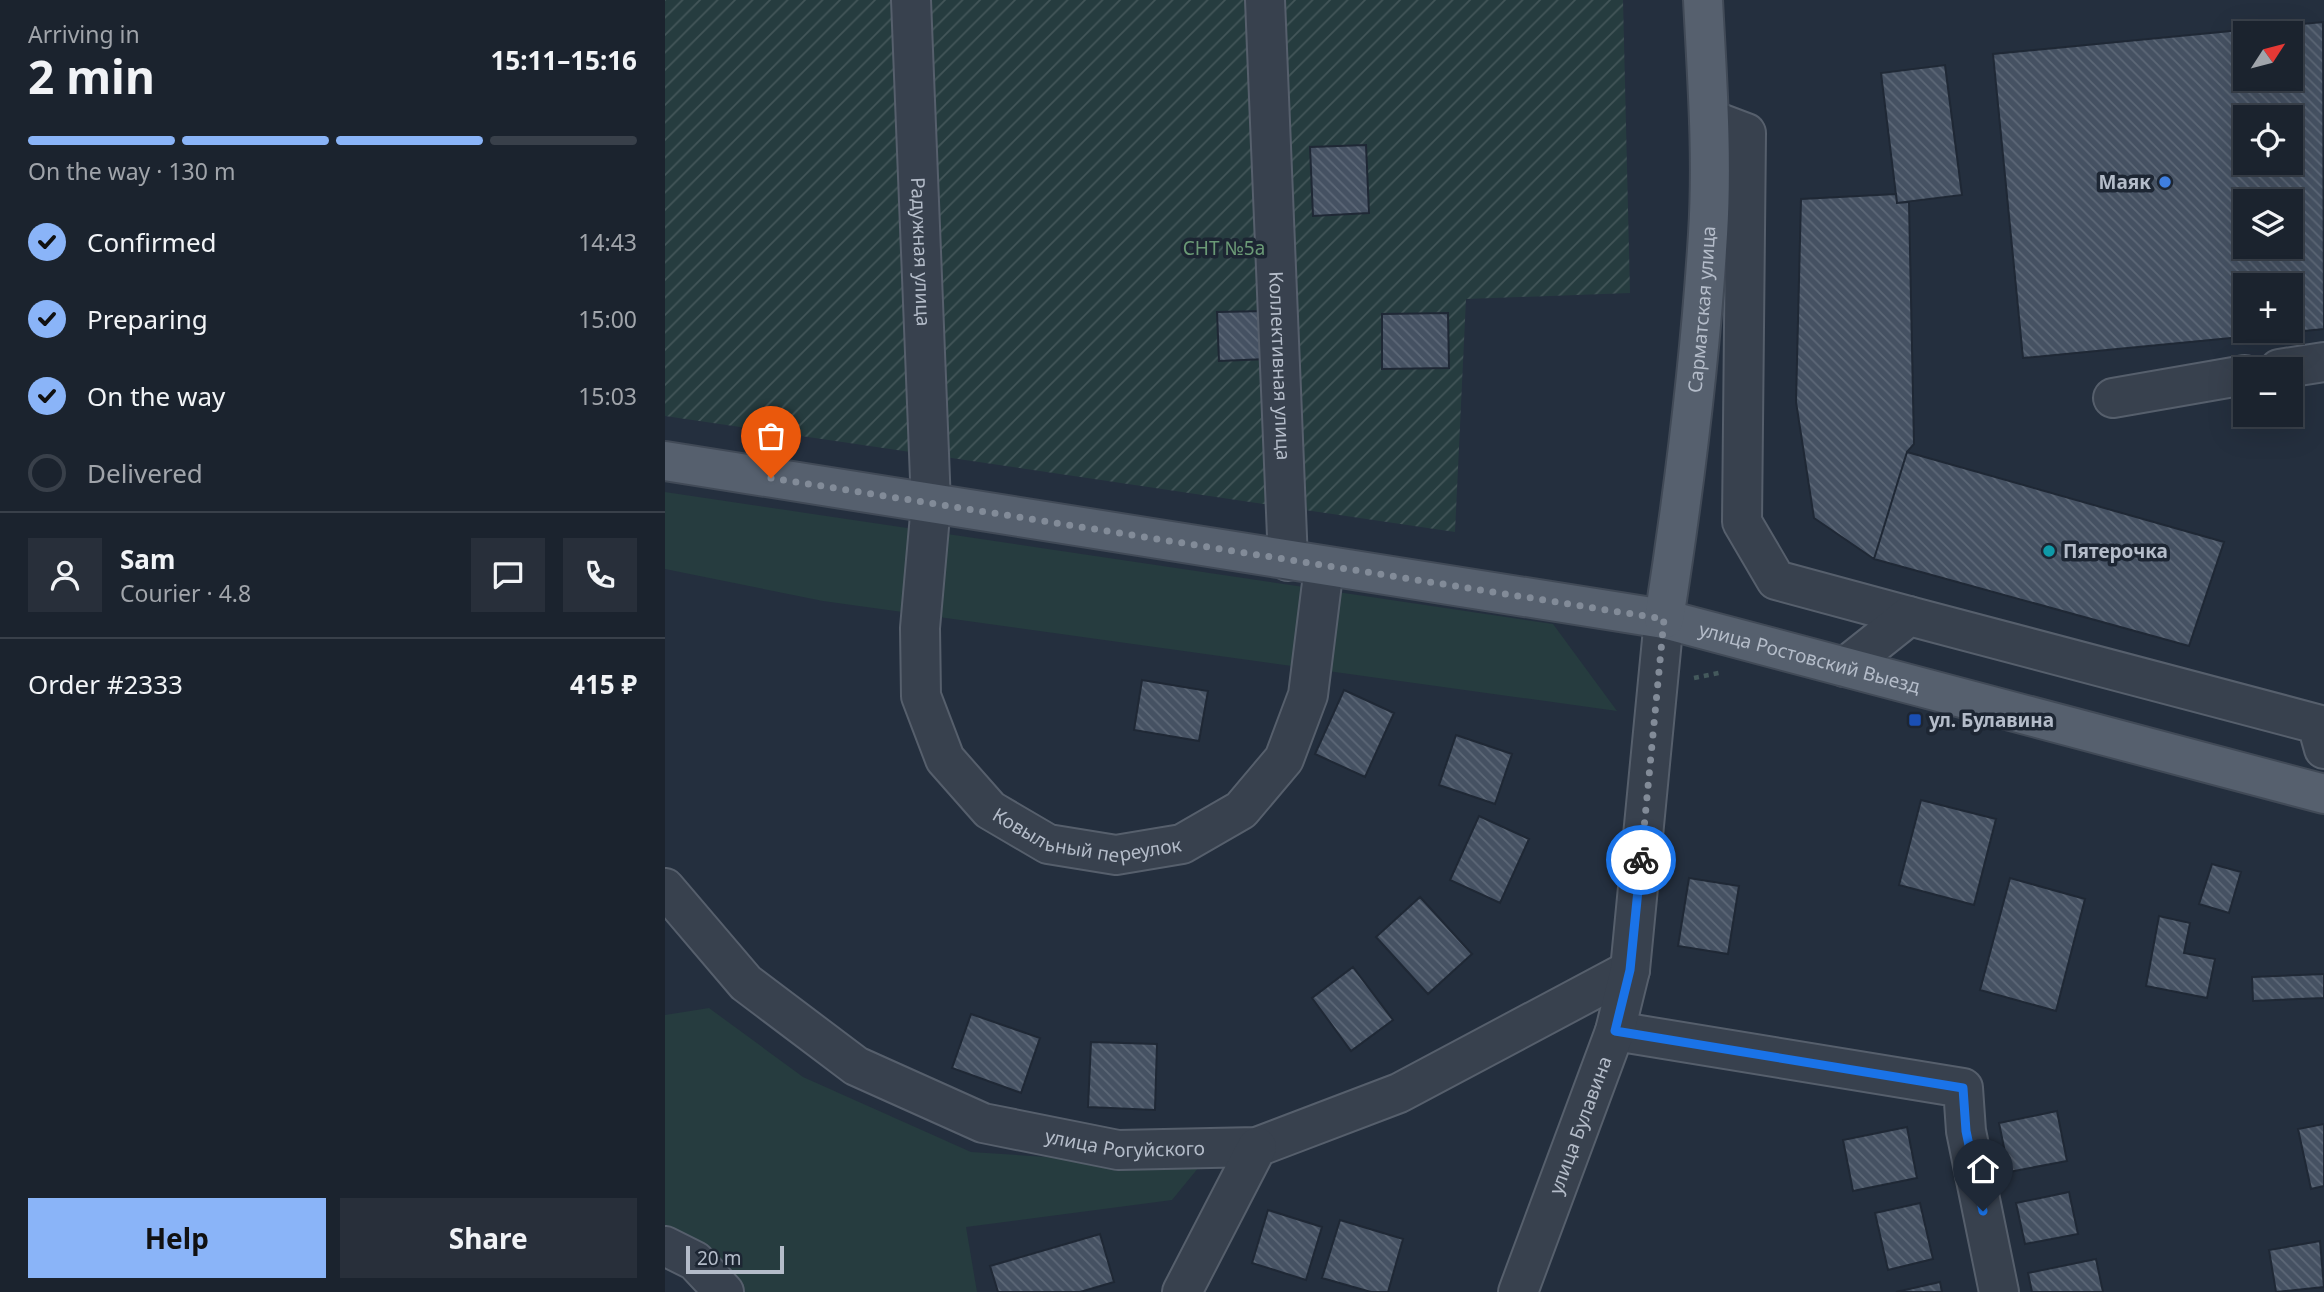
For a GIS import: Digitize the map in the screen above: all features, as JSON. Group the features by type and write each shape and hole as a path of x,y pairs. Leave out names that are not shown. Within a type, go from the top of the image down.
{"main road":[{"name":"Сарматская улица","path":"1664,619 1686,474 1708,232 1709,119 1703,0"},
{"name":"улица Ростовский Выезд","path":"665,461 1664,619 2324,793"}],"street":[{"name":"Радужная улица","path":"911,0 931,504"},
{"name":"Коллективная улица","path":"1265,0 1306,564"},
{"path":"1709,119 1746,133 1742,522 1776,580 2316,724 2324,749"},
{"path":"2303,365 2324,362"},
{"path":"2113,398 2233,377"},
{"name":"Ковыльный переулок","path":"931,504 919,628 921,695 945,759 990,810 1048,844 1102,853 1115,855 1182,844 1241,810 1284,759 1308,695 1306,564"},
{"path":"1845,667 1909,616"},
{"name":"улица Булавина","path":"1518,1292 1615,1031 1630,970 1664,619"},
{"name":"улица Рогуйского","path":"665,888 745,983 856,1066 983,1123 1118,1150 1257,1147 1399,1093 1630,970"},
{"path":"1615,1031 1963,1088 1966,1131 1999,1292"},
{"path":"1182,1292 1257,1147"},
{"path":"665,1246 695,1261 724,1292"}],"green space":[{"name":"СНТ №5а","path":"665,0 1623,0 1630,293 1466,299 1455,532 665,416"},
{"path":"665,492 1553,624 1617,711 823,601 665,569"},
{"path":"709,1008 803,1077 971,1152 1199,1167 1172,1200 966,1227 977,1292 741,1292 665,1228 665,1015"}],"building":[{"name":"Маяк","path":"2323,22 2324,329 2303,331 2303,273 2233,273 2233,338 2023,358 1993,54 2233,31 2233,91 2303,91 2303,24"},
{"path":"1945,65 1962,195 1897,203 1881,73"},
{"path":"1366,145 1369,213 1313,216 1310,147"},
{"path":"1896,194 1897,203 1909,202 1914,444 1907,452 1874,559 1814,518 1796,402 1801,199"},
{"path":"1266,311 1267,359 1219,361 1217,312"},
{"path":"1448,313 1449,368 1382,369 1382,314"},
{"name":"Пятерочка","path":"1907,452 2224,542 2189,646 1874,559"},
{"path":"1142,680 1208,691 1199,741 1134,730"},
{"path":"1344,690 1394,713 1365,777 1315,754"},
{"path":"1456,735 1512,754 1495,804 1439,785"},
{"path":"1921,800 1996,819 1974,905 1899,885"},
{"path":"1479,816 1529,839 1500,903 1450,880"},
{"path":"2212,864 2241,872 2229,913 2199,904"},
{"path":"1689,878 1739,886 1728,954 1678,946"},
{"path":"2010,878 2085,899 2056,1011 1980,990"},
{"path":"1420,897 1472,954 1428,994 1376,937"},
{"path":"2159,916 2190,923 2184,953 2215,959 2207,998 2146,986"},
{"path":"1353,967 1393,1020 1351,1051 1312,998"},
{"path":"2324,974 2324,998 2253,1001 2252,977"},
{"path":"971,1014 1040,1038 1021,1093 952,1068"},
{"path":"1091,1042 1157,1044 1155,1110 1088,1107"},
{"path":"2057,1111 2067,1161 2009,1172 1999,1123"},
{"path":"2324,1124 2324,1186 2311,1189 2298,1129"},
{"path":"1907,1127 1917,1178 1853,1191 1843,1140"},
{"path":"2069,1192 2078,1234 2025,1244 2016,1203"},
{"path":"1920,1203 1933,1259 1888,1270 1875,1213"},
{"path":"1268,1210 1322,1227 1306,1280 1252,1263"},
{"path":"1340,1220 1403,1239 1388,1292 1371,1292 1322,1278"},
{"path":"1100,1234 1114,1282 1080,1292 998,1292 990,1266"},
{"path":"2320,1241 2324,1287 2276,1292 2269,1250"},
{"path":"2096,1259 2103,1292 2032,1292 2028,1273"},
{"path":"1940,1282 1942,1292 1896,1292"}],"way so far":[{"path":"771,478 1664,619 1641,860"}],"place":[{"name":"Маяк","path":"2165,182"},
{"name":"Пятерочка","path":"2049,551"},
{"name":"ул. Булавина","path":"1915,720"}],"route":[{"path":"1641,860 1630,970 1615,1031 1963,1088 1966,1131 1983,1211"}]}
